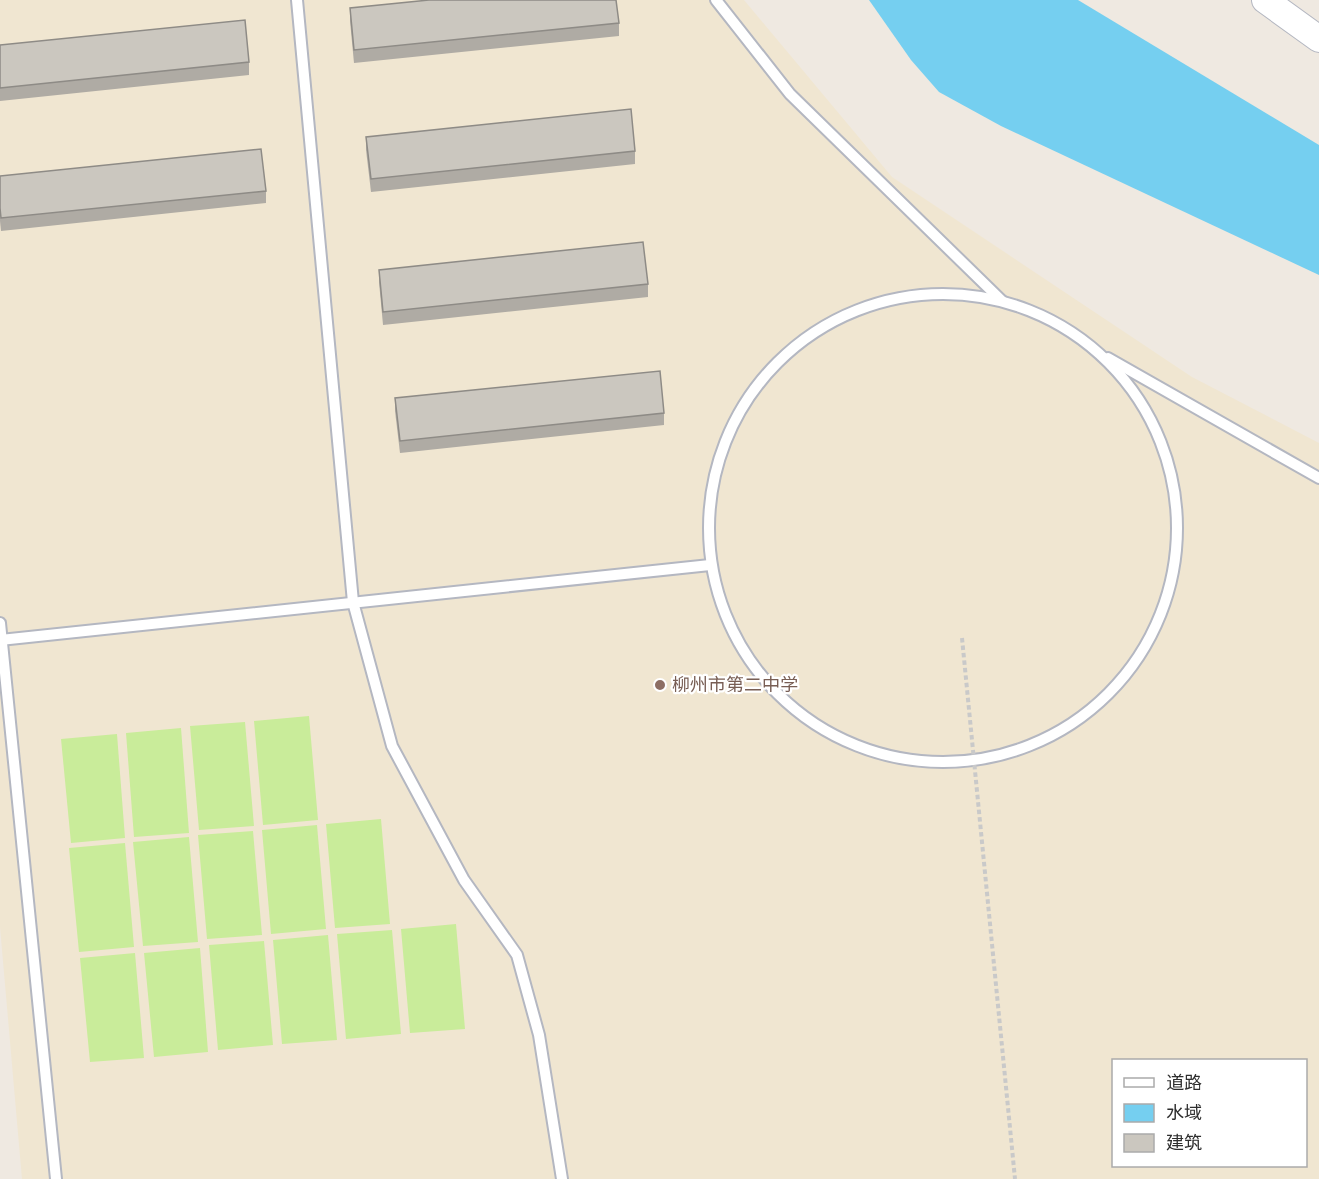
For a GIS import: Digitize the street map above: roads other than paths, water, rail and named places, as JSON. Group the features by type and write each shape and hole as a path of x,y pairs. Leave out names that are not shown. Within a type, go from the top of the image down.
{"street":[{"path":"1265,0 1319,39"}],"lane":[{"path":"297,0 353,602 392,746 464,880 517,955 539,1035 562,1179"},
{"path":"716,0 790,94 1002,301"},
{"path":"1102,355 1150,415 1176,486 1177,562 1154,634 1109,696 1047,739 974,761 902,759 833,735 775,692 732,633 710,565 711,487 736,414 784,354 850,312 925,294 1002,301 1056,322 1102,355 1319,478"},
{"path":"1,640 710,565"},
{"path":"0,623 56,1179"}],"water":[{"path":"869,0 1078,0 1319,145 1319,275 1001,126 939,92 911,60"}],"place":[{"name":"柳州市第二中学","path":"660,685"}]}
